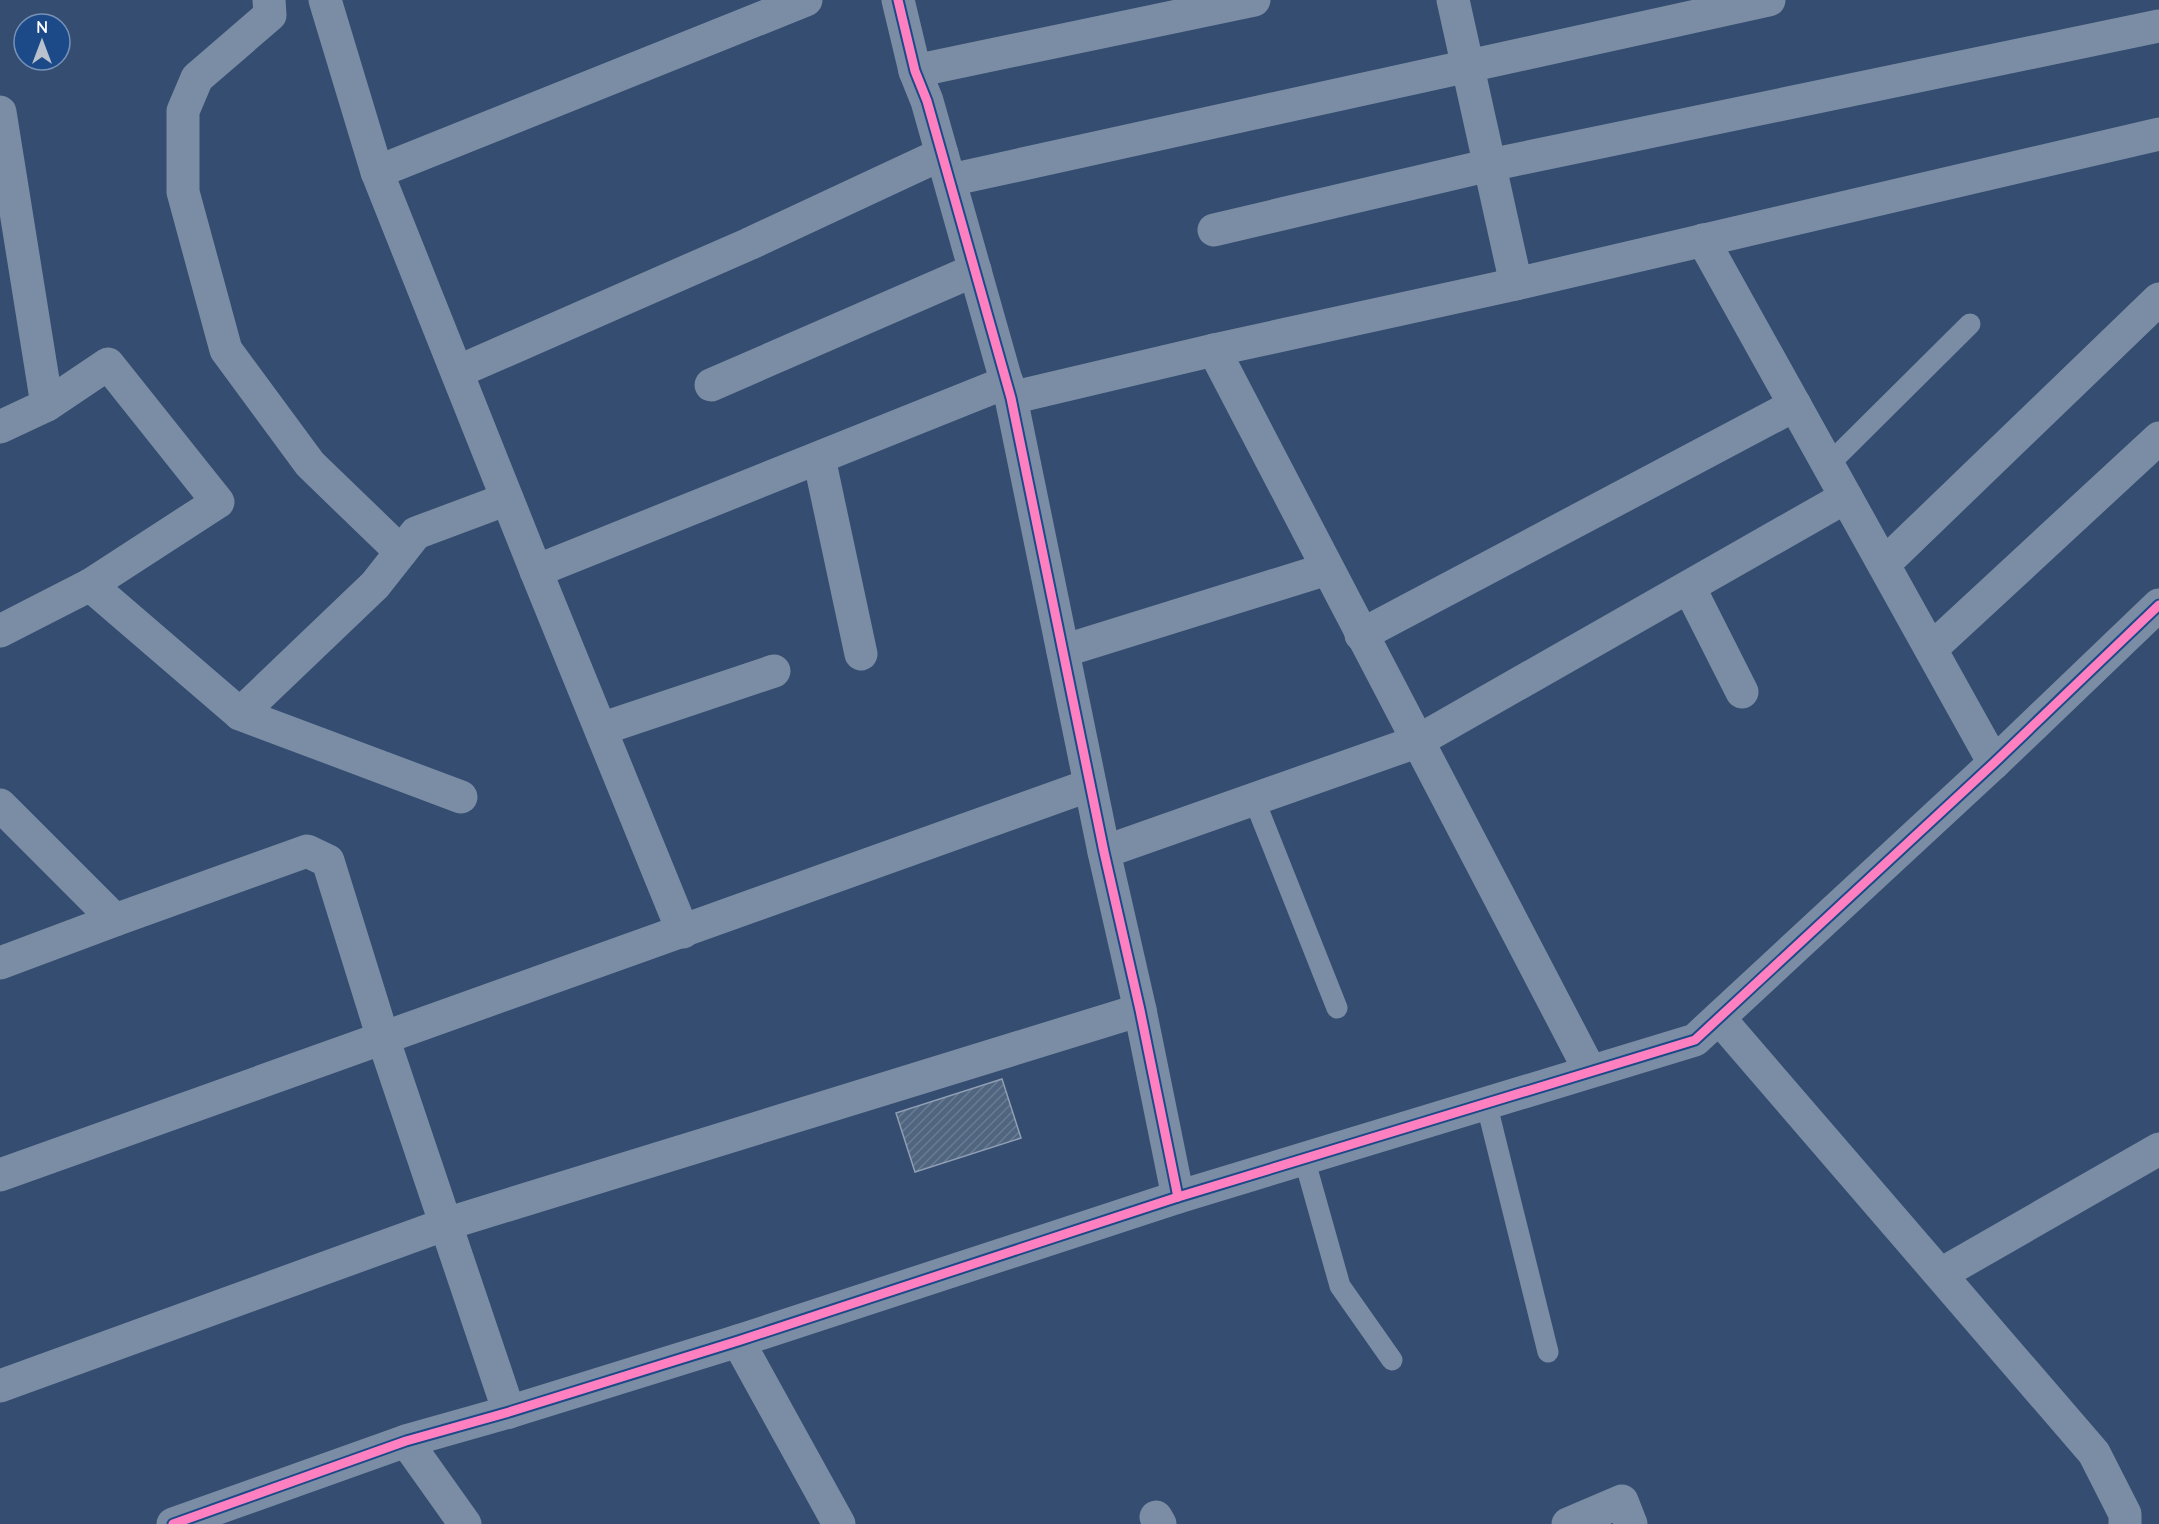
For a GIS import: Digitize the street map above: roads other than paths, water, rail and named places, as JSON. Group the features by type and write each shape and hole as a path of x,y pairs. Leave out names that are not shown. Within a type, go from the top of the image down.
{"street":[{"path":"269,0 270,15 197,78 183,111 183,192 226,350 310,464 400,552"},
{"path":"325,0 377,172 683,932"},
{"path":"377,172 806,0"},
{"path":"898,0 915,71 927,101 1009,390 1178,1197"},
{"path":"915,71 1254,0"},
{"path":"1453,0 1516,284"},
{"path":"457,372 749,244 946,167 1467,65 1769,0"},
{"path":"1214,230 1490,165 2159,26"},
{"path":"0,112 5,163 47,405"},
{"path":"536,571 819,458 1009,390 1214,350 1516,284 2159,134"},
{"path":"1703,240 1994,763"},
{"path":"711,385 975,270"},
{"path":"1884,564 2159,299"},
{"path":"1214,350 1416,742 1590,1071"},
{"path":"0,427 47,405 108,363 218,502 90,585 0,631"},
{"path":"1361,634 1795,405"},
{"path":"1932,650 2159,438"},
{"path":"819,458 861,654"},
{"path":"1104,852 1416,742 1846,497"},
{"path":"240,714 375,585 416,533 507,499"},
{"path":"1063,651 1327,569"},
{"path":"90,585 240,714 461,797"},
{"path":"1689,586 1742,692"},
{"path":"173,1524 406,1441 509,1412 738,1341 1178,1197 1695,1040 1994,763 2159,605"},
{"path":"601,729 774,671"},
{"path":"0,1175 1090,785"},
{"path":"0,805 115,920"},
{"path":"0,963 307,851 328,861 383,1038 509,1412"},
{"path":"0,1386 446,1224 1140,1010"},
{"path":"1719,1018 2094,1453 2125,1514 2125,1524"},
{"path":"1941,1274 2159,1149"},
{"path":"738,1341 839,1524"},
{"path":"406,1441 465,1524"},
{"path":"1568,1524 1622,1501 1631,1524"}],"lane":[{"path":"1829,464 1971,324"},
{"path":"1254,799 1337,1008"},
{"path":"1486,1102 1548,1352"},
{"path":"1304,1158 1340,1286 1392,1360"}]}
